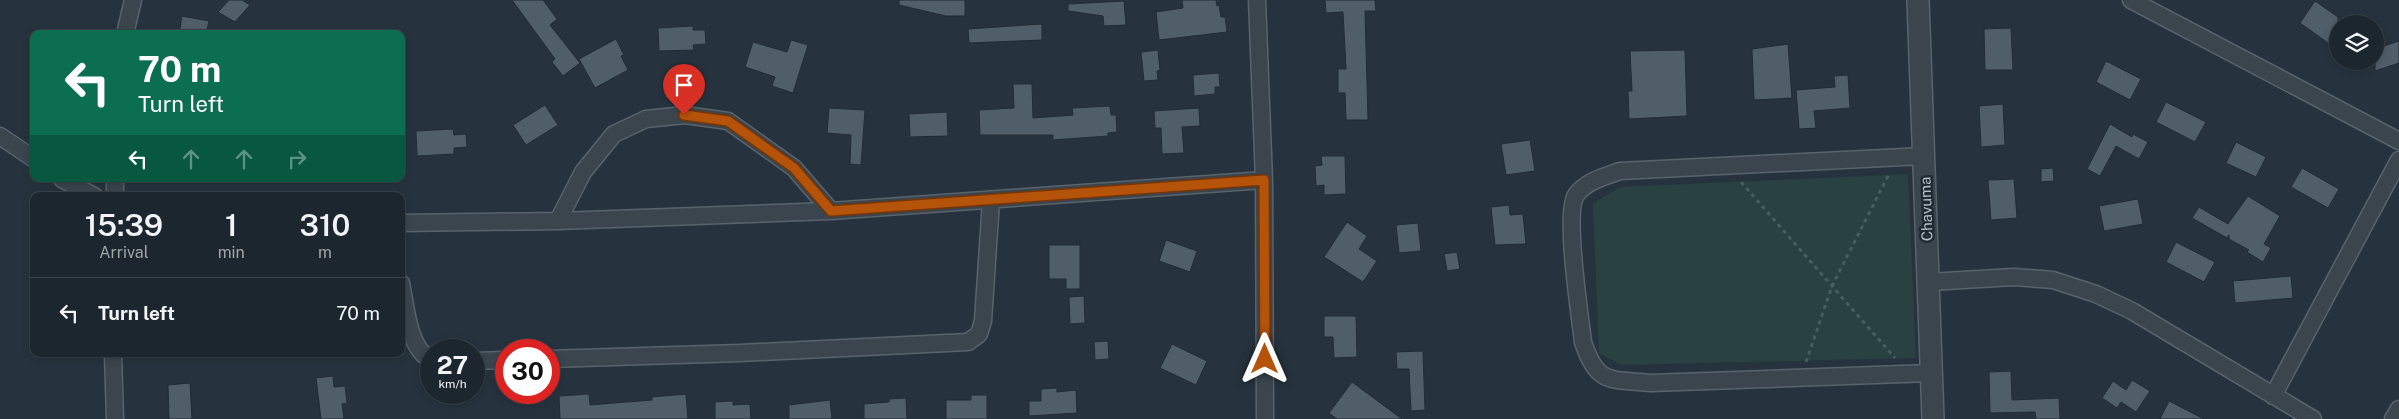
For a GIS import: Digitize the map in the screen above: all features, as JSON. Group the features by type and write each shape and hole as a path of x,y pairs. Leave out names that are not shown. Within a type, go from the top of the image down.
{"street":[{"path":"126,30 132,0"},
{"path":"1257,0 1264,180 1265,419"},
{"name":"Chavuma","path":"1918,0 1933,419"},
{"path":"2131,0 2399,141"},
{"path":"558,221 583,172 614,134 646,119 684,115 728,121 794,168 831,211"},
{"path":"0,136 30,156"},
{"path":"1924,156 1620,171 1595,180 1576,195 1571,219 1583,342 1589,361 1596,372 1611,379 1651,383 1931,372"},
{"path":"2273,396 2399,160"},
{"path":"405,223 558,221 831,211 1264,180"},
{"path":"68,182 86,192"},
{"path":"560,359 740,353 968,342 979,334 983,321 991,201"},
{"path":"1929,282 2014,278 2053,280 2096,294 2132,311 2313,419"},
{"path":"405,300 415,341 420,350"},
{"path":"113,357 115,419"},
{"path":"2393,419 2399,409"}],"path":[{"path":"1801,377 1832,286 1898,158"},
{"path":"1728,166 1908,373"}],"green space":[{"path":"1908,174 1916,358 1621,365 1599,353 1593,203 1621,187"}],"building":[{"path":"229,0 242,0 250,5 235,22 218,12"},
{"path":"512,0 543,0 557,19 550,25 580,63 563,76 552,62 555,59"},
{"path":"899,0 965,0 965,16 946,16 899,5"},
{"path":"1182,0 1216,0 1221,17 1225,17 1227,32 1159,40 1156,12 1183,8"},
{"path":"1325,0 1375,0 1376,11 1365,11 1368,120 1346,120 1345,93 1338,93 1338,69 1346,69 1343,12 1326,13"},
{"path":"1124,1 1126,25 1104,26 1103,16 1068,11 1068,4"},
{"path":"2315,1 2335,15 2329,15 2329,44 2300,23"},
{"path":"182,16 209,21 207,30 180,30"},
{"path":"1042,24 1042,40 969,43 968,29"},
{"path":"693,26 693,30 705,30 706,44 693,45 694,50 659,51 658,28"},
{"path":"2011,28 2013,70 1985,70 1984,29"},
{"path":"616,39 624,55 621,56 628,70 595,88 579,59"},
{"path":"791,40 808,45 793,93 772,86 775,77 745,67 753,42 787,52"},
{"path":"2399,41 2399,63 2384,68 2384,46"},
{"path":"1788,44 1792,98 1754,100 1752,49"},
{"path":"1158,50 1160,70 1157,71 1158,80 1144,81 1141,52"},
{"path":"1685,50 1687,116 1629,119 1628,91 1632,91 1630,51"},
{"path":"2106,61 2141,79 2130,100 2096,82"},
{"path":"1219,73 1220,87 1215,87 1215,94 1194,96 1193,75"},
{"path":"1848,75 1850,108 1814,111 1816,128 1799,129 1796,90 1835,87 1834,76"},
{"path":"1013,84 1032,84 1033,118 1073,115 1072,108 1110,106 1111,115 1116,115 1117,132 1108,133 1108,136 1053,140 1053,135 980,135 979,110 1014,108"},
{"path":"2166,102 2206,122 2195,142 2156,122"},
{"path":"2003,104 2005,145 1981,147 1979,106"},
{"path":"545,105 558,125 526,145 513,125"},
{"path":"829,108 865,110 861,165 850,164 851,135 827,133"},
{"path":"1199,108 1200,126 1182,127 1184,153 1162,154 1161,128 1155,128 1154,111"},
{"path":"947,112 948,136 910,137 909,114"},
{"path":"2110,124 2132,137 2133,134 2148,142 2139,159 2116,146 2100,176 2087,169"},
{"path":"453,129 454,135 466,134 467,147 454,148 454,154 417,156 416,131"},
{"path":"1530,140 1535,171 1506,175 1501,144"},
{"path":"2236,142 2266,157 2256,177 2226,163"},
{"path":"1321,156 1345,156 1346,194 1324,195 1324,185 1316,186 1315,166 1322,165"},
{"path":"2053,168 2054,181 2041,182 2041,169"},
{"path":"2302,168 2339,189 2328,208 2291,187"},
{"path":"2014,179 2017,218 1991,220 1988,180"},
{"path":"2248,196 2280,216 2264,244 2271,248 2263,262 2247,252 2249,250 2229,239 2229,235 2227,238 2192,218 2199,207 2228,224"},
{"path":"2138,199 2143,224 2104,231 2099,206"},
{"path":"1509,205 1510,215 1523,214 1526,244 1495,245 1491,207"},
{"path":"1347,222 1367,236 1359,249 1377,261 1363,282 1324,257"},
{"path":"1418,223 1421,251 1399,253 1396,225"},
{"path":"1166,240 1197,251 1190,272 1159,261"},
{"path":"2176,242 2215,262 2204,282 2166,262"},
{"path":"1049,245 1080,245 1080,289 1066,289 1066,279 1049,279"},
{"path":"1457,252 1460,269 1447,271 1444,254"},
{"path":"2291,276 2293,298 2235,303 2233,281"},
{"path":"1084,296 1085,323 1070,324 1069,297"},
{"path":"1324,316 1356,316 1357,357 1334,358 1333,337 1324,337"},
{"path":"1108,341 1109,359 1095,360 1094,342"},
{"path":"1172,344 1207,361 1196,385 1160,368"},
{"path":"1423,351 1425,410 1411,411 1409,369 1397,369 1396,352"},
{"path":"2011,371 2012,400 2059,398 2060,419 2036,419 2035,412 1990,413 1989,372"},
{"path":"333,376 334,387 345,386 347,403 342,404 344,419 321,419 316,378"},
{"path":"2132,380 2150,391 2136,412 2121,402 2117,408 2102,398 2113,381 2126,390"},
{"path":"1352,382 1402,419 1337,419 1329,413"},
{"path":"190,383 192,419 169,419 168,385"},
{"path":"1057,388 1057,392 1076,390 1077,413 1029,416 1029,401 1041,401 1041,389"},
{"path":"589,394 590,405 652,400 652,397 686,394 688,419 560,419 560,396"},
{"path":"971,395 987,395 987,419 946,419 946,400 971,400"},
{"path":"906,398 907,419 864,419 864,404 889,402 889,399"},
{"path":"830,400 832,419 789,419 789,405"},
{"path":"733,401 733,405 750,404 751,419 715,419 715,402"},
{"path":"2169,401 2204,419 2160,419"}],"route":[{"path":"684,115 728,121 794,168 831,211 1264,180 1265,359"}]}
